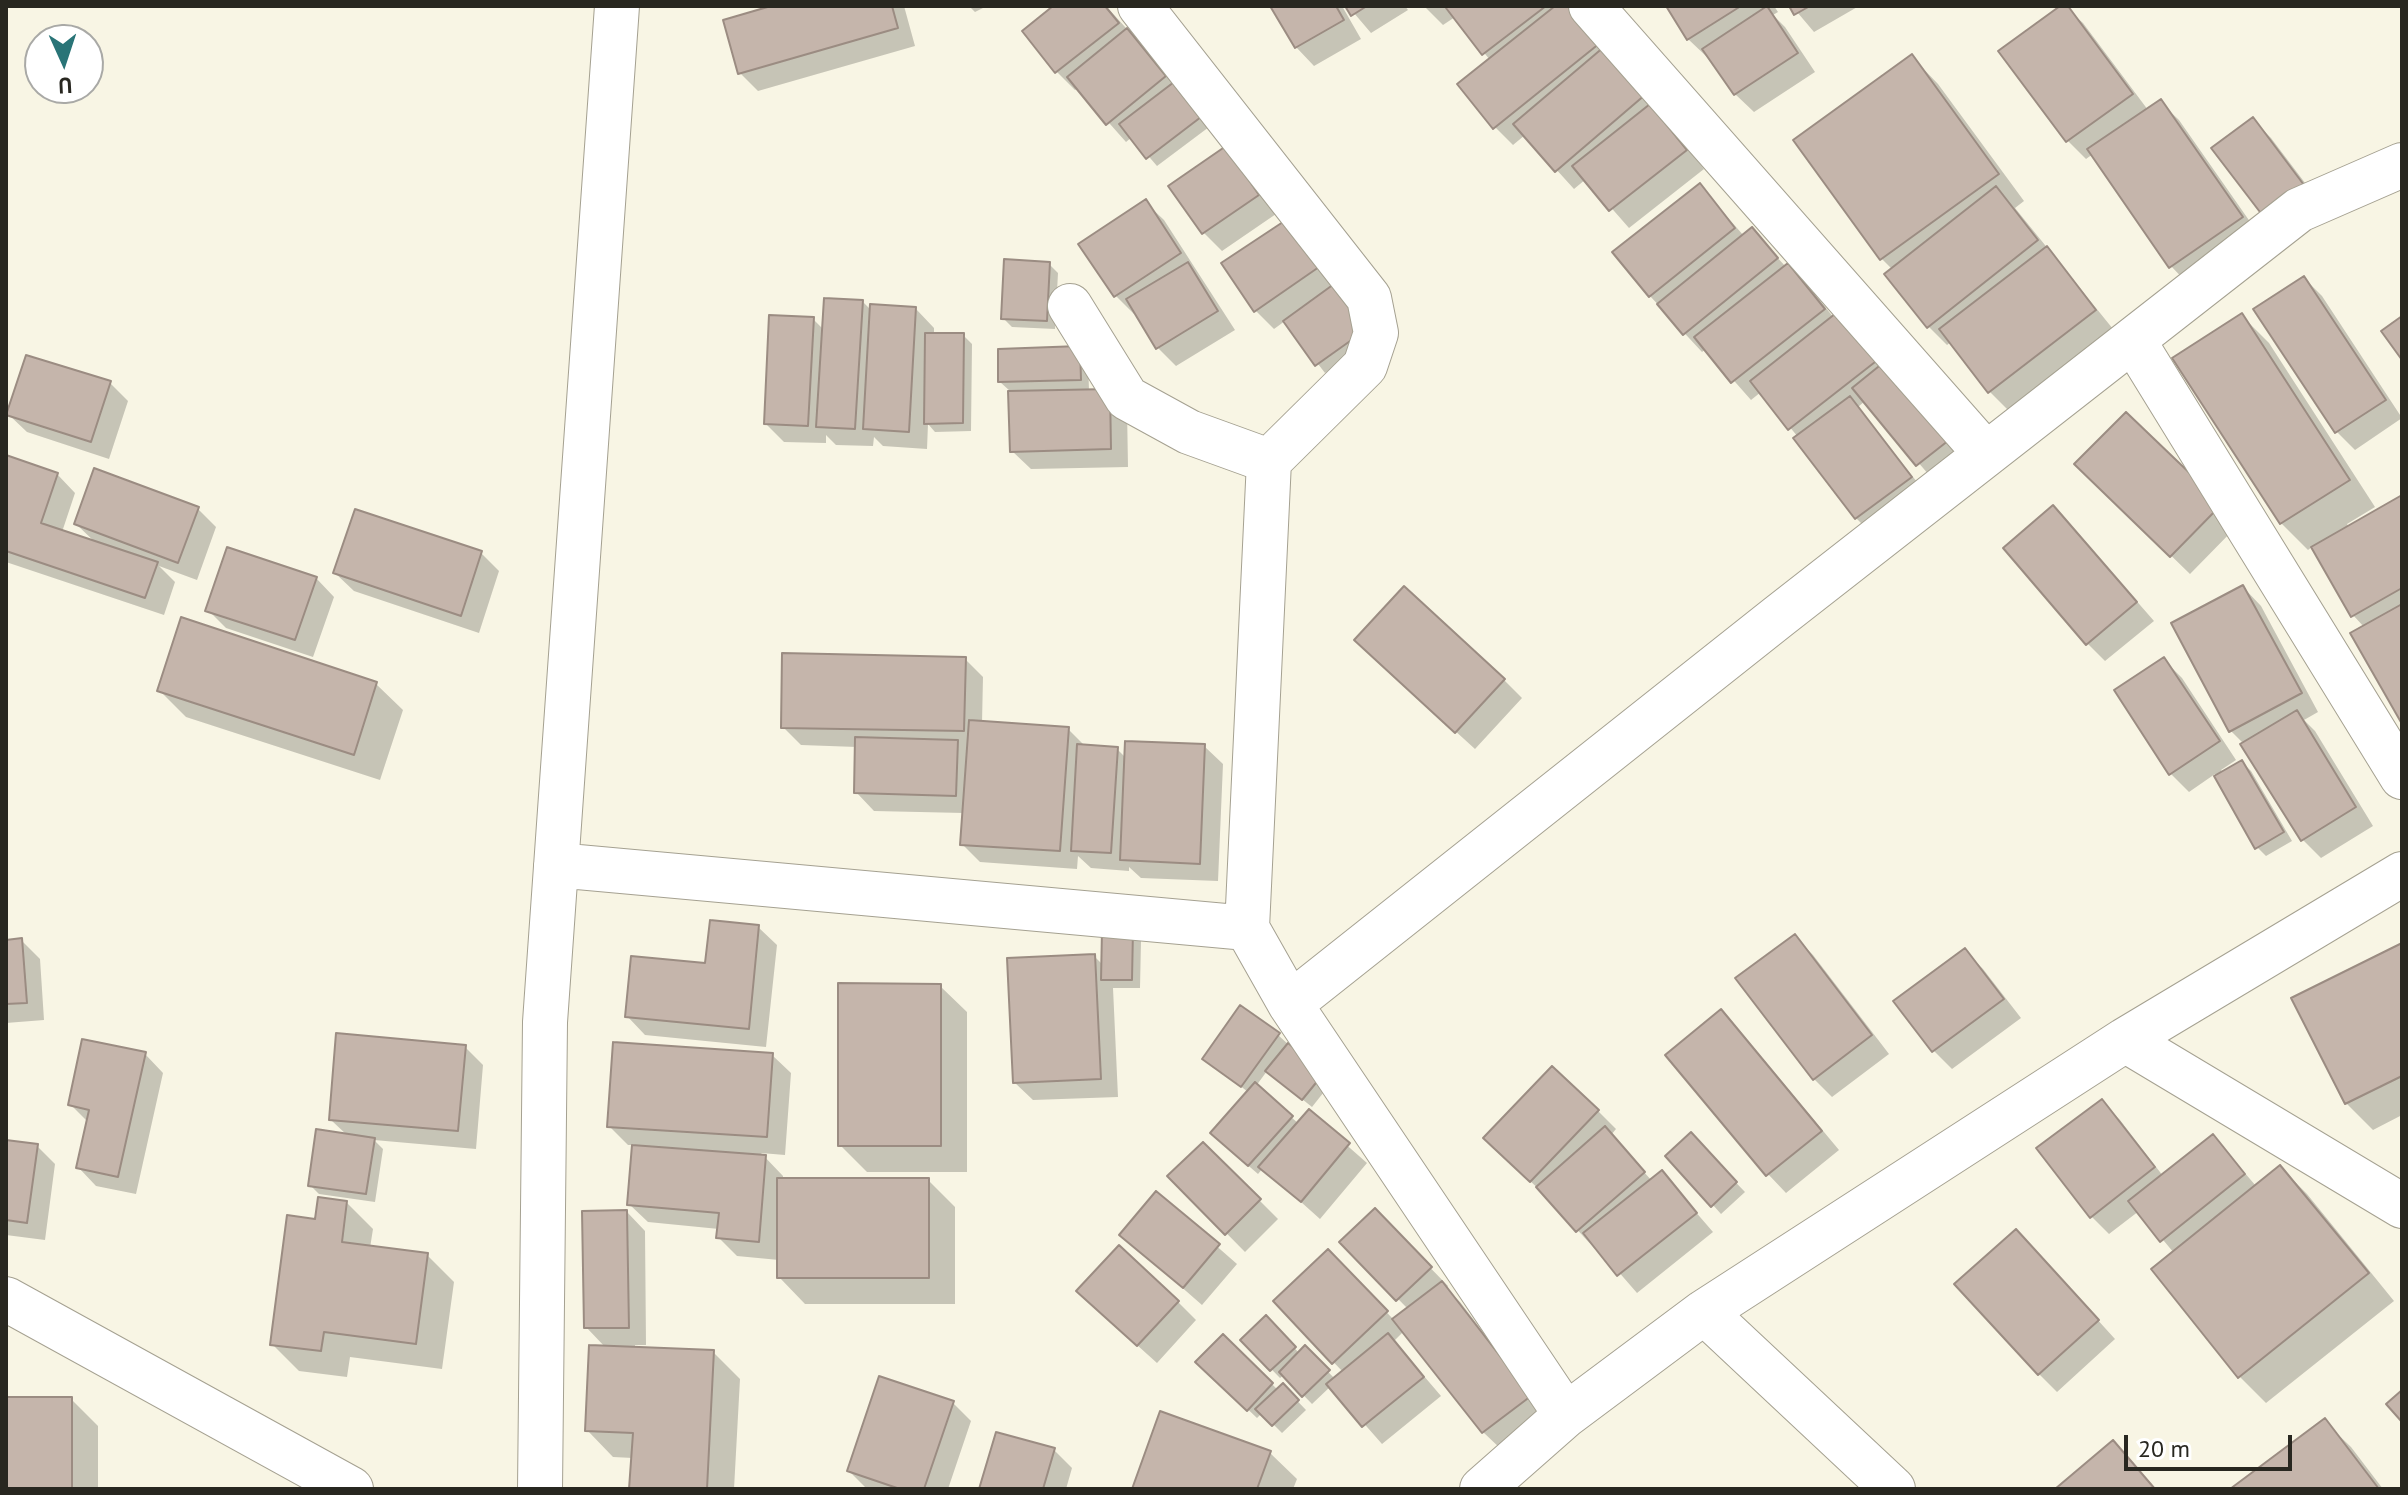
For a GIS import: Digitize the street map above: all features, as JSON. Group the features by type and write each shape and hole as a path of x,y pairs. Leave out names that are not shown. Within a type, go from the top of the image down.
{"street":[{"path":"540,1489 545,1022 617,6"},
{"path":"1140,6 1369,298 1376,333 1365,366 1269,461 1247,928 1290,1004 1566,1415"},
{"path":"1591,6 1986,454"},
{"path":"1290,1004 2299,210 2402,165"},
{"path":"1070,306 1127,398 1189,432 1269,461"},
{"path":"2133,340 2402,777"},
{"path":"556,865 1247,928"},
{"path":"1482,1489 1566,1415 1704,1312 2125,1040 2402,874"},
{"path":"2125,1040 2402,1206"},
{"path":"6,1299 351,1489"},
{"path":"1704,1312 1893,1489"}],"building":[{"path":"771,6 892,6 898,28 738,74 723,20"},
{"path":"1053,6 1105,6 1119,23 1055,73 1022,31"},
{"path":"1270,6 1336,6 1344,20 1295,48"},
{"path":"1345,6 1367,6 1351,16"},
{"path":"1546,6 1482,55 1446,8"},
{"path":"1555,6 1569,6 1600,43 1493,129 1457,84"},
{"path":"1666,6 1741,6 1687,40"},
{"path":"1767,6 1798,53 1734,95 1702,49"},
{"path":"1789,6 1810,6 1794,15"},
{"path":"2060,6 2068,6 2133,94 2066,142 1998,51"},
{"path":"1127,28 1166,76 1106,125 1067,77"},
{"path":"1605,46 1646,94 1555,172 1513,124"},
{"path":"1912,54 1999,174 1880,260 1793,140"},
{"path":"1174,82 1201,117 1146,159 1119,124"},
{"path":"2161,99 2243,217 2169,268 2087,149"},
{"path":"1650,104 1687,150 1609,211 1572,166"},
{"path":"2253,117 2304,185 2263,216 2211,148"},
{"path":"1226,146 1259,195 1202,234 1168,186"},
{"path":"1700,183 1735,228 1649,297 1612,252"},
{"path":"1996,186 2038,240 1927,328 1884,274"},
{"path":"1146,199 1181,253 1114,297 1078,244"},
{"path":"1286,220 1319,267 1254,312 1221,263"},
{"path":"1752,227 1778,258 1683,335 1657,304"},
{"path":"2047,246 2096,310 1988,393 1939,329"},
{"path":"1004,259 1050,262 1047,321 1001,319"},
{"path":"1188,262 1218,311 1156,349 1126,299"},
{"path":"1788,263 1825,309 1731,383 1694,337"},
{"path":"2304,276 2386,400 2335,433 2253,309"},
{"path":"1334,284 1367,329 1315,366 1283,321"},
{"path":"824,298 863,300 855,429 816,427"},
{"path":"870,304 916,307 909,432 863,429"},
{"path":"1845,306 1884,355 1788,430 1750,381"},
{"path":"2242,313 2350,480 2280,524 2172,358"},
{"path":"769,315 814,317 808,426 764,424"},
{"path":"2402,316 2402,360 2381,331"},
{"path":"925,333 964,333 963,423 924,424"},
{"path":"1080,346 1081,380 998,382 998,349"},
{"path":"1894,354 1958,433 1916,466 1852,388"},
{"path":"26,355 111,381 91,442 6,415"},
{"path":"1110,389 1111,449 1010,452 1008,391"},
{"path":"1850,396 1912,477 1855,519 1793,438"},
{"path":"2126,412 2222,504 2170,557 2074,464"},
{"path":"6,455 58,473 41,523 158,562 145,598 6,551"},
{"path":"94,468 199,507 178,563 74,524"},
{"path":"2402,495 2402,588 2351,617 2311,547"},
{"path":"2053,505 2137,602 2086,645 2003,548"},
{"path":"355,509 482,551 461,616 333,573"},
{"path":"227,547 317,577 295,640 205,611"},
{"path":"2243,585 2302,693 2229,732 2171,623"},
{"path":"1404,586 1505,679 1455,733 1354,640"},
{"path":"2402,604 2402,724 2350,633"},
{"path":"181,617 377,682 354,755 157,691"},
{"path":"782,653 966,657 964,731 781,728"},
{"path":"2164,657 2220,741 2169,775 2114,690"},
{"path":"2297,710 2356,807 2301,841 2240,744"},
{"path":"969,720 1069,727 1060,851 960,845"},
{"path":"855,737 958,740 956,796 854,793"},
{"path":"1125,741 1205,744 1200,864 1120,860"},
{"path":"1077,744 1118,747 1111,853 1071,851"},
{"path":"2242,760 2284,832 2255,849 2214,776"},
{"path":"710,920 759,925 749,1029 625,1017 631,956 705,963"},
{"path":"1102,930 1133,930 1132,980 1101,980"},
{"path":"1795,934 1872,1035 1813,1080 1735,978"},
{"path":"22,938 27,1003 6,1004 6,940"},
{"path":"2402,943 2402,1076 2345,1104 2291,998"},
{"path":"1965,948 2004,999 1932,1052 1893,1001"},
{"path":"1095,954 1101,1079 1013,1083 1007,958"},
{"path":"838,983 941,984 941,1146 838,1146"},
{"path":"1240,1005 1280,1033 1241,1087 1202,1059"},
{"path":"1721,1009 1822,1131 1766,1176 1665,1055"},
{"path":"336,1033 466,1045 458,1131 329,1120"},
{"path":"82,1039 146,1052 118,1177 76,1168 89,1110 68,1105"},
{"path":"613,1042 773,1053 767,1137 607,1127"},
{"path":"1288,1043 1324,1073 1302,1100 1265,1071"},
{"path":"1552,1066 1599,1110 1530,1182 1483,1138"},
{"path":"1255,1082 1293,1116 1248,1166 1210,1133"},
{"path":"2102,1099 2155,1167 2090,1218 2036,1148"},
{"path":"1309,1109 1350,1143 1301,1202 1258,1167"},
{"path":"1605,1126 1645,1172 1576,1232 1536,1187"},
{"path":"316,1129 375,1138 366,1194 308,1186"},
{"path":"1691,1132 1737,1182 1711,1207 1665,1156"},
{"path":"2213,1134 2245,1174 2160,1242 2128,1201"},
{"path":"6,1140 38,1144 27,1223 6,1220"},
{"path":"1203,1142 1261,1199 1225,1235 1167,1176"},
{"path":"632,1145 766,1155 759,1242 716,1238 719,1213 627,1205"},
{"path":"2280,1165 2369,1273 2238,1378 2151,1269"},
{"path":"1662,1170 1697,1213 1617,1276 1583,1233"},
{"path":"777,1178 929,1178 929,1278 777,1278"},
{"path":"1156,1191 1220,1244 1183,1288 1119,1235"},
{"path":"318,1197 347,1201 342,1242 428,1253 416,1344 324,1332 321,1351 270,1345 287,1215 315,1219"},
{"path":"1375,1208 1432,1267 1396,1301 1339,1242"},
{"path":"627,1210 629,1328 584,1328 582,1211"},
{"path":"2016,1229 2099,1320 2038,1375 1954,1284"},
{"path":"1119,1245 1179,1301 1137,1346 1076,1291"},
{"path":"1328,1249 1388,1311 1332,1364 1273,1301"},
{"path":"1442,1281 1531,1396 1482,1433 1392,1319"},
{"path":"1266,1315 1296,1347 1270,1371 1240,1340"},
{"path":"1388,1333 1424,1377 1362,1427 1326,1384"},
{"path":"1223,1334 1273,1383 1247,1411 1195,1362"},
{"path":"589,1345 714,1350 707,1489 629,1489 633,1433 585,1431"},
{"path":"1305,1345 1330,1370 1302,1397 1279,1372"},
{"path":"879,1376 954,1401 924,1489 900,1489 847,1471"},
{"path":"1283,1383 1299,1400 1272,1426 1255,1409"},
{"path":"2402,1390 2402,1422 2386,1404"},
{"path":"6,1397 72,1397 72,1489 6,1489"},
{"path":"1160,1411 1271,1451 1257,1489 1132,1489"},
{"path":"2325,1418 2379,1489 2230,1489"},
{"path":"996,1432 1055,1448 1043,1489 979,1489"},
{"path":"2113,1440 2155,1489 2055,1489"}]}
